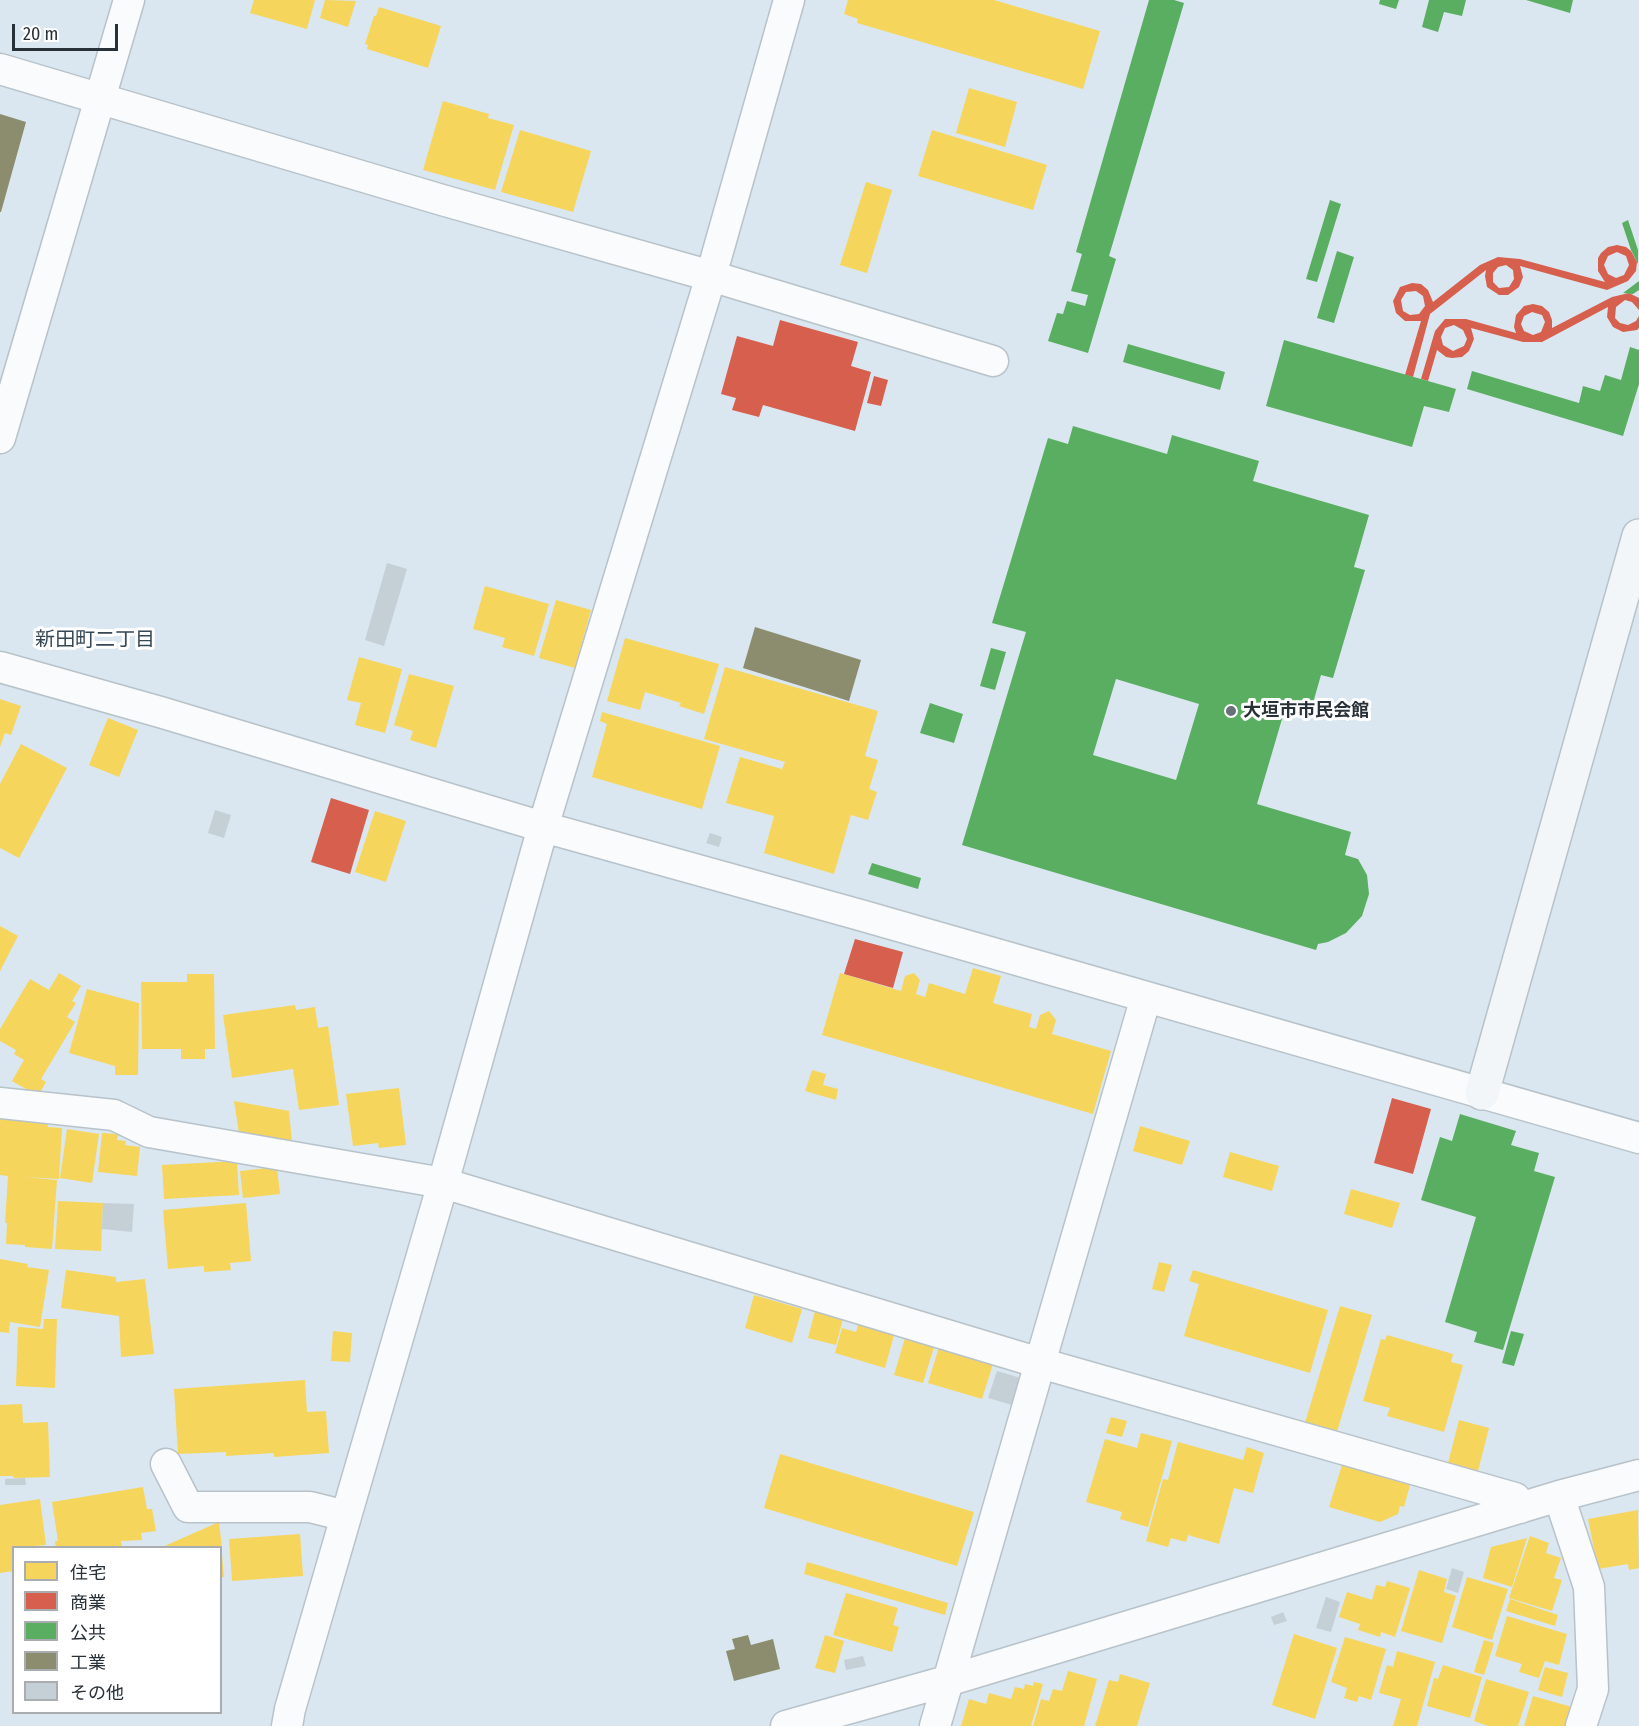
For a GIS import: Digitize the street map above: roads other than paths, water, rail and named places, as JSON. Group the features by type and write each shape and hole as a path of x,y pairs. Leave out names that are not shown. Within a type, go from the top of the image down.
{"street":[{"path":"0,438 129,0"},
{"path":"287,1726 543,827 711,276 789,0"},
{"path":"0,69 442,200 711,276 993,361"},
{"path":"1482,1093 1639,536"},
{"path":"0,667 160,712 543,827 1639,1138"},
{"path":"934,1726 1146,997"},
{"path":"0,1103 114,1115 149,1132 443,1183 1040,1364 1515,1498 1520,1508"},
{"path":"166,1464 188,1507 310,1507 346,1516"},
{"path":"786,1726 947,1681 1559,1496 1639,1475"},
{"path":"1559,1496 1589,1587 1593,1689 1581,1726"}],"place":[{"name":"大垣市市民会館","path":"1231,711"}],"district":[{"name":"新田町二丁目","path":"95,640"}]}
